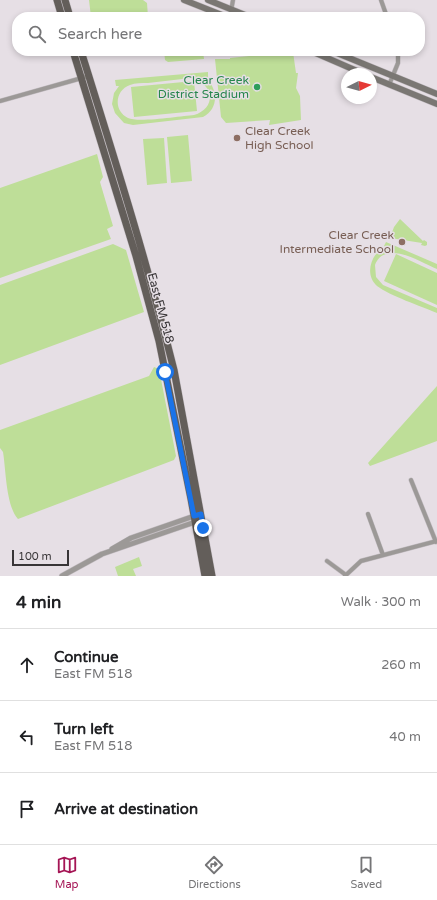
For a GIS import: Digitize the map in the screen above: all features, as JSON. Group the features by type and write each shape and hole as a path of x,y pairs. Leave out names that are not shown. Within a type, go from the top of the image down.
{"main road":[{"path":"57,0 61,12"},
{"path":"65,0 69,12"},
{"path":"184,0 215,12"},
{"path":"208,0 237,12"},
{"name":"East FM 518","path":"74,56 118,201 139,256"},
{"name":"East FM 518","path":"83,56 126,197 139,256 174,370 187,441 205,576"},
{"path":"323,56 349,67 352,60"},
{"path":"343,56 434,93 427,100"},
{"path":"377,80 437,104"},
{"path":"92,118 101,115"},
{"path":"118,201 126,197"},
{"name":"East FM 518","path":"151,299 179,442 212,576"},
{"path":"165,372 174,370"},
{"path":"179,442 187,441"}],"street":[{"path":"232,10 234,0"},
{"path":"381,0 385,12"},
{"path":"389,86 398,63 398,56"},
{"path":"0,102 89,76"},
{"path":"327,561 346,576 361,560 436,542 411,480"},
{"path":"368,514 383,554"},
{"path":"62,576 106,553 198,518"}],"green space":[{"path":"89,0 143,0 147,3 148,12 90,12"},
{"path":"165,56 204,56 204,59 168,62 165,60"},
{"name":"Clear Creek District Stadium","path":"249,56 294,56 296,73 298,73 296,88 300,96 301,120 269,125 270,120 226,123 221,117 215,59"},
{"path":"208,72 208,77 206,78 215,93 214,104 212,109 203,117 133,125 124,123 115,113 112,104 114,93 119,86 116,86 115,80","holes":["191,78 202,82 210,92 210,100 205,109 194,115 141,120 128,118 123,115 118,106 121,91 132,84"]},
{"path":"194,81 197,111 134,117 131,87"},
{"path":"188,135 192,181 171,183 167,137"},
{"path":"164,138 167,183 147,185 143,139"},
{"path":"97,154 103,177 100,182 113,226 107,229 111,239 0,278 0,188"},
{"path":"400,219 423,241 424,240 427,242 427,245 425,246 421,245 422,243 390,238 394,227"},
{"path":"386,242 437,264 437,269 413,258 395,253 380,257 375,265 376,277 383,285 437,308 437,313 383,290 373,282 370,266 374,256 382,248 386,248 384,246"},
{"path":"113,244 126,250 144,312 0,365 0,285"},
{"path":"396,254 437,273 437,305 384,281"},
{"path":"154,367 159,369 176,456 174,460 18,519 11,506 9,497 3,452 0,448 0,430 149,376"},
{"path":"437,386 437,441 370,466 368,463"},
{"path":"139,557 142,566 133,569 136,576 118,576 115,567"}],"place":[{"name":"Clear Creek District Stadium","path":"257,87"},
{"name":"Clear Creek High School","path":"237,138"},
{"name":"Clear Creek Intermediate School","path":"402,242"}],"route":[{"path":"165,372 194,516 201,514 203,528"}]}
